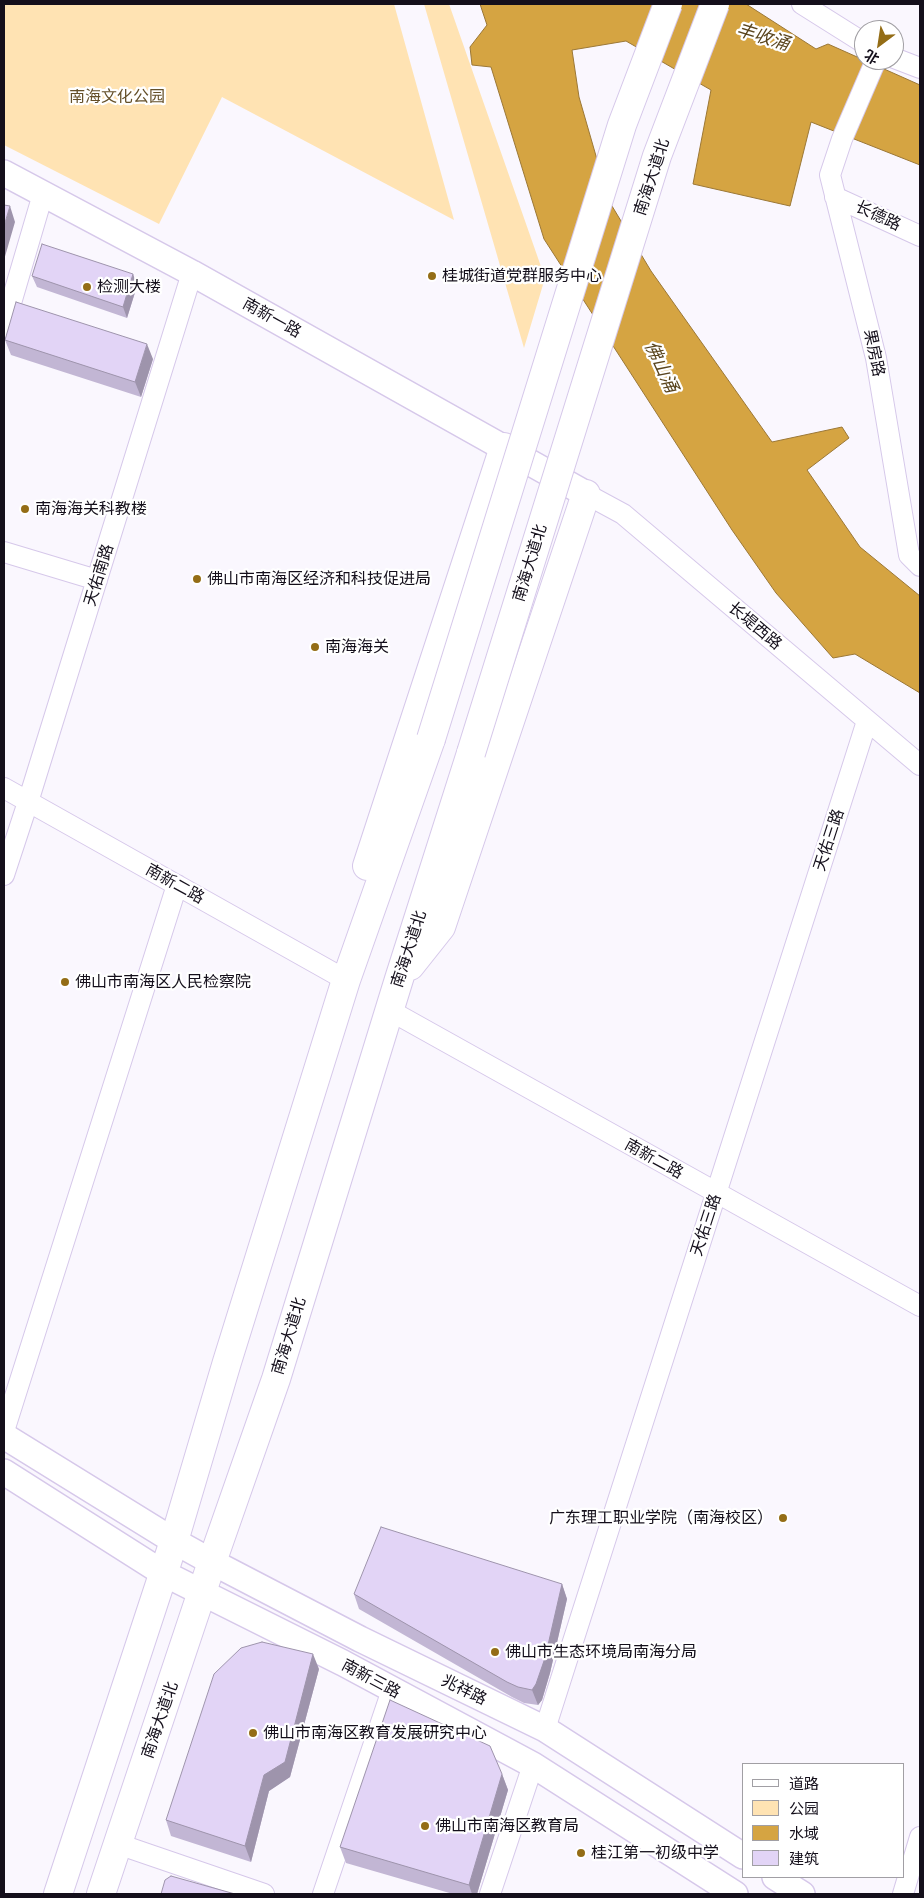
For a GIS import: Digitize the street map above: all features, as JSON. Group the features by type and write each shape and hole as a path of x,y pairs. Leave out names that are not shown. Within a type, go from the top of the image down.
{"highway":[{"path":"58,1894 174,1541 227,1362 346,980 431,739 622,125 668,4"},
{"name":"南海大道北","path":"101,1894 212,1562 276,1379 399,978 657,156 714,4"},
{"path":"366,924 363,879 504,447"},
{"path":"399,978 441,928 586,494"}],"main road":[{"name":"南新一路","path":"4,173 192,273 586,494"},
{"path":"4,1436 174,1541"},
{"name":"南新三路","path":"4,1472 163,1573 392,1690 533,1765 734,1894"},
{"name":"兆祥路","path":"174,1541 360,1639 545,1729 742,1855"},
{"path":"777,1878 802,1894"}],"street":[{"path":"802,4 854,37"},
{"path":"904,62 920,68"},
{"name":"果房路","path":"872,70 842,139 830,175 876,358 908,555 920,566"},
{"path":"4,327 43,194"},
{"name":"长德路","path":"835,197 920,236"},
{"name":"天佑南路","path":"4,875 192,273"},
{"name":"长堤西路","path":"586,494 623,514 920,765"},
{"path":"4,552 97,580"},
{"name":"天佑三路","path":"545,1729 867,721"},
{"name":"南新二路","path":"4,788 346,980"},
{"path":"4,1431 177,885"},
{"name":"南新二路","path":"390,1010 716,1194 920,1306"},
{"path":"323,1894 392,1690"},
{"path":"490,1894 533,1765"},
{"path":"903,1894 920,1836"},
{"path":"118,1844 264,1894"}],"green space":[{"name":"南海文化公园","path":"4,4 394,4 454,220 222,97 159,224 4,145"},
{"path":"424,4 449,4 545,278 524,348"}],"water":[{"path":"480,4 746,4 816,49 828,44 854,56 854,70 886,70 920,85 920,165 811,122 790,206 693,184 711,90 626,41 572,50 579,97 609,201 651,271 772,442 842,427 849,438 807,470 860,547 920,596 920,693 855,654 833,658 776,593 732,530 544,239 491,67 472,65 470,47 487,25"}],"building":[{"path":"4,205 10,206 4,226"},
{"name":"检测大楼","path":"42,244 133,274 123,307 32,276"},
{"path":"16,302 147,344 135,382 5,340"},
{"name":"佛山市生态环境局南海分局","path":"381,1527 562,1584 545,1658 532,1690 507,1682 354,1594"},
{"name":"佛山市南海区教育发展研究中心","path":"262,1642 313,1654 285,1762 264,1775 245,1846 166,1820 214,1674 241,1648"},
{"name":"佛山市南海区教育局","path":"390,1700 490,1746 502,1774 469,1885 340,1847"},
{"path":"171,1876 235,1894 161,1894 165,1880"}],"place":[{"name":"桂城街道党群服务中心","path":"432,276"},
{"name":"检测大楼","path":"87,287"},
{"name":"南海海关科教楼","path":"25,509"},
{"name":"佛山市南海区经济和科技促进局","path":"197,579"},
{"name":"南海海关","path":"315,647"},
{"name":"佛山市南海区人民检察院","path":"65,982"},
{"name":"广东理工职业学院（南海校区）","path":"783,1518"},
{"name":"佛山市生态环境局南海分局","path":"495,1652"},
{"name":"佛山市南海区教育发展研究中心","path":"253,1733"},
{"name":"佛山市南海区教育局","path":"425,1826"},
{"name":"桂江第一初级中学","path":"581,1853"}],"water label":[{"name":"丰收涌","path":"763,37"},
{"name":"佛山涌","path":"661,367"}]}
